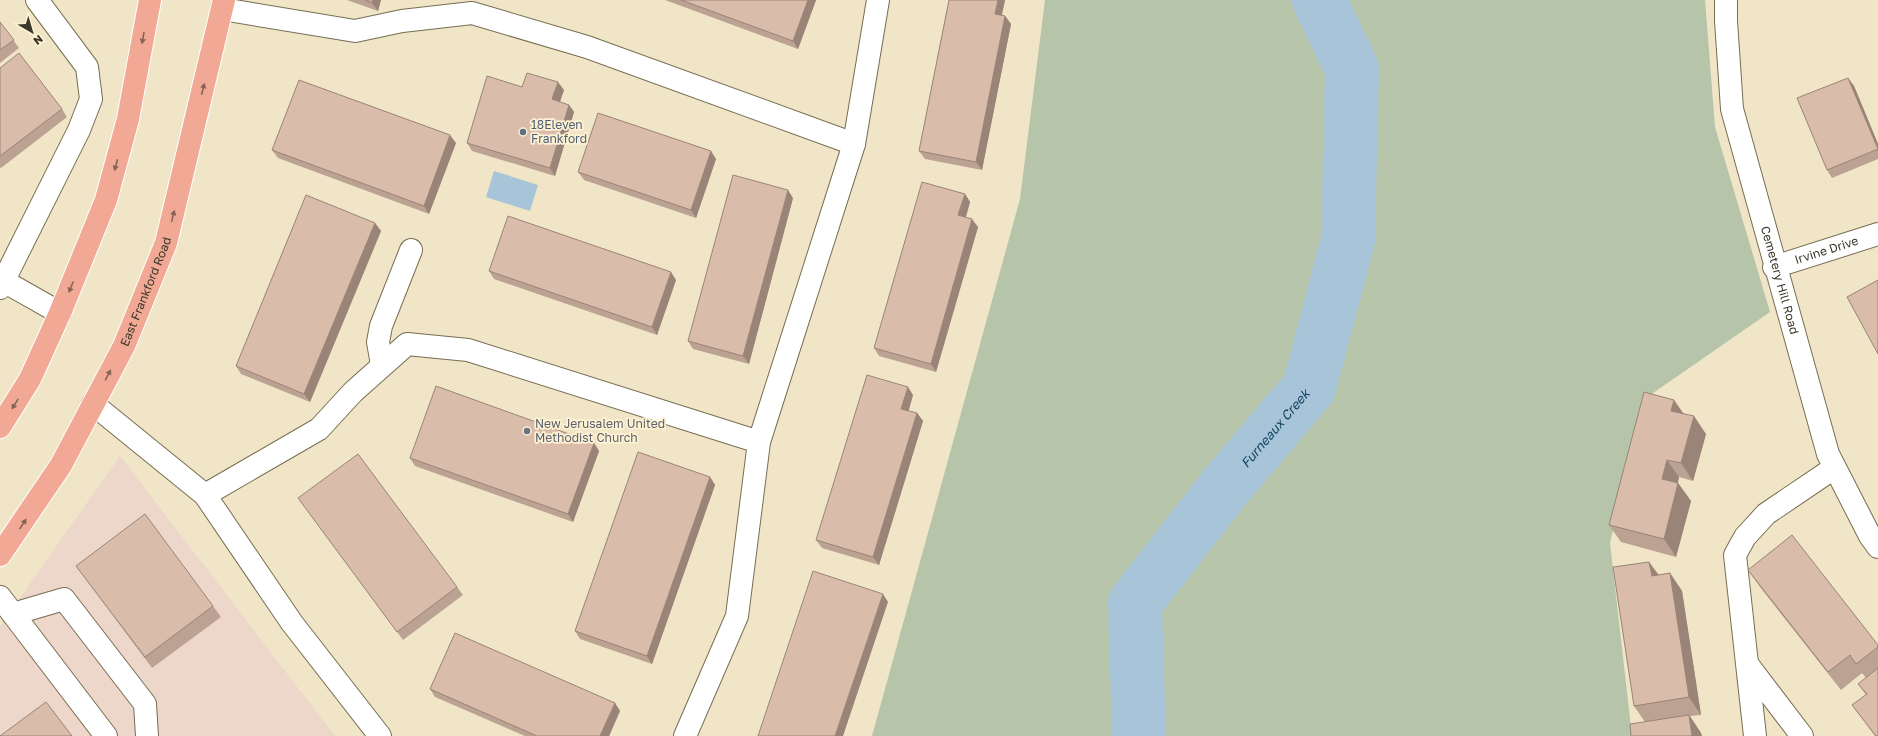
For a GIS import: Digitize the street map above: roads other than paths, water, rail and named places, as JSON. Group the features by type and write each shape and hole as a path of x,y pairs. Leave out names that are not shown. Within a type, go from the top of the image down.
{"main road":[{"path":"0,427 30,379 60,313 106,200 128,119 150,0"},
{"name":"East Frankford Road","path":"0,555 61,465 124,346 166,243 223,5"}],"street":[{"path":"37,0 87,67 91,99 79,130 1,282 60,313"},
{"path":"685,736 738,616 759,442 854,144 878,0"},
{"name":"Cemetery Hill Road","path":"1726,0 1732,109 1774,267 1828,454 1870,536 1878,547"},
{"path":"223,5 355,31 402,21 472,14 587,47 854,144"},
{"name":"Irvine Drive","path":"1774,267 1878,234"},
{"path":"382,364 378,342 381,326 411,250"},
{"path":"205,495 319,429 382,364 407,344 468,350 759,442"},
{"path":"93,404 205,495 292,624 380,736"},
{"path":"1755,736 1735,556 1745,537 1766,514 1834,468"},
{"path":"0,597 106,736"},
{"path":"14,614 64,599 145,704 147,736"},
{"path":"1747,664 1802,736"}],"water":[{"path":"494,171 538,185 530,211 486,197"}],"waterway":[{"name":"Furneaux Creek","path":"1139,736 1135,603 1225,487 1309,388 1348,240 1352,69 1319,0"}],"place":[{"name":"18Eleven Frankford","path":"523,132"},
{"name":"New Jerusalem United Methodist Church","path":"527,431"}]}
